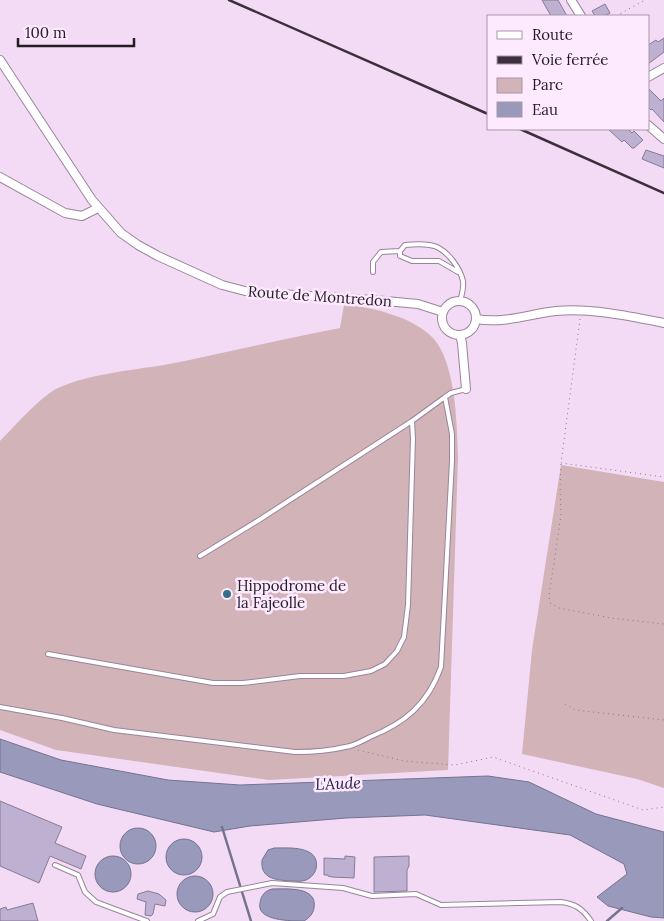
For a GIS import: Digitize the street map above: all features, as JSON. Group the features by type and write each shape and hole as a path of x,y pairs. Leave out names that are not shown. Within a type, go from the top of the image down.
{"street":[{"path":"571,0 580,15"},
{"name":"Route de Montredon","path":"0,60 98,208 121,233 138,245 222,285 249,292 418,304 443,312"},
{"path":"649,76 664,68"},
{"path":"649,126 664,139"},
{"path":"0,177 65,213 82,216 98,208"},
{"path":"460,301 466,302 473,308 476,319 471,330 460,335 452,333 446,328 443,323 443,312 453,302 460,301"},
{"path":"476,319 504,320 555,311 582,310 664,323"},
{"path":"460,335 466,388"}],"lane":[{"path":"373,272 373,262 382,252 400,251 405,245 417,244 436,247 452,258 458,267 458,272"},
{"path":"400,251 400,256 412,261 440,261 458,272 463,280 460,301"},
{"path":"200,556 412,421 451,393 466,388"},
{"path":"0,707 114,730 295,752 323,751 347,747 384,732 412,713 429,694 436,682 441,667 452,461 452,434 445,397"},
{"path":"48,654 213,683 244,683 300,676 344,676 371,672 385,664 397,651 404,637 408,605 412,421"},
{"path":"55,865 78,875 85,892 96,902 146,921"},
{"path":"198,921 213,914 220,897 227,892 272,883 342,888 372,896 416,894 441,905 560,902 574,904 591,921"}],"path":[{"path":"618,15 644,0"},
{"path":"582,310 561,463 561,515 549,596 550,603 560,608 611,618 664,624"},
{"path":"561,463 664,478"},
{"path":"565,704 575,710 664,720"},
{"path":"347,747 404,761 455,765 493,757 643,810 664,806"}],"green space":[{"name":"Hippodrome de la Fajeolle","path":"344,305 381,311 404,319 419,327 433,338 441,349 451,378 456,412 458,457 448,770 269,780 56,750 0,730 0,441 49,393 67,384 340,328"},
{"path":"561,465 664,482 664,788 637,779 522,754 532,650"}],"water":[{"name":"L'Aude","path":"0,739 61,760 168,780 240,785 488,776 529,782 596,814 664,832 664,918 651,917 608,906 597,897 627,874 624,864 570,835 425,815 346,818 250,826 214,832 97,804 0,772"},
{"path":"138,828 150,834 156,846 150,858 138,864 126,858 120,846 126,834"},
{"path":"184,839 196,845 202,857 196,869 184,875 172,869 166,857 172,845"},
{"path":"274,848 295,848 309,852 316,861 315,872 310,878 302,881 280,880 266,875 262,866 262,860 268,850"},
{"path":"113,856 125,862 131,874 125,886 113,892 101,886 95,874 101,862"},
{"path":"195,876 207,882 213,894 207,906 195,912 183,906 177,894 183,882"},
{"path":"272,889 292,889 306,892 314,901 312,914 304,921 269,917 260,909 260,903 265,892"}],"building":[{"path":"542,0 558,0 566,15 550,15"},
{"path":"605,4 610,13 594,15 592,11"},
{"path":"664,38 664,52 649,63 649,44 656,40 658,42"},
{"path":"649,89 661,101 664,98 664,122 649,108"},
{"path":"609,130 629,130 632,133 634,131 643,140 634,148 624,140 622,142"},
{"path":"646,150 664,156 664,168 642,159"},
{"path":"0,801 62,827 55,843 86,856 81,869 50,856 39,883 0,866"},
{"path":"345,856 355,857 354,878 324,875 324,858 345,859"},
{"path":"409,856 407,891 374,892 374,857"},
{"path":"148,891 159,894 166,900 165,906 155,904 151,916 145,915 146,902 137,899 138,894"},
{"path":"33,903 38,921 0,921 0,909 6,907 7,910"}],"waterway":[{"path":"222,827 251,921"},
{"path":"607,921 622,908"}],"railway":[{"path":"229,0 487,114"},
{"path":"522,130 664,193"}],"place":[{"name":"Hippodrome de la Fajeolle","path":"227,594"}]}
